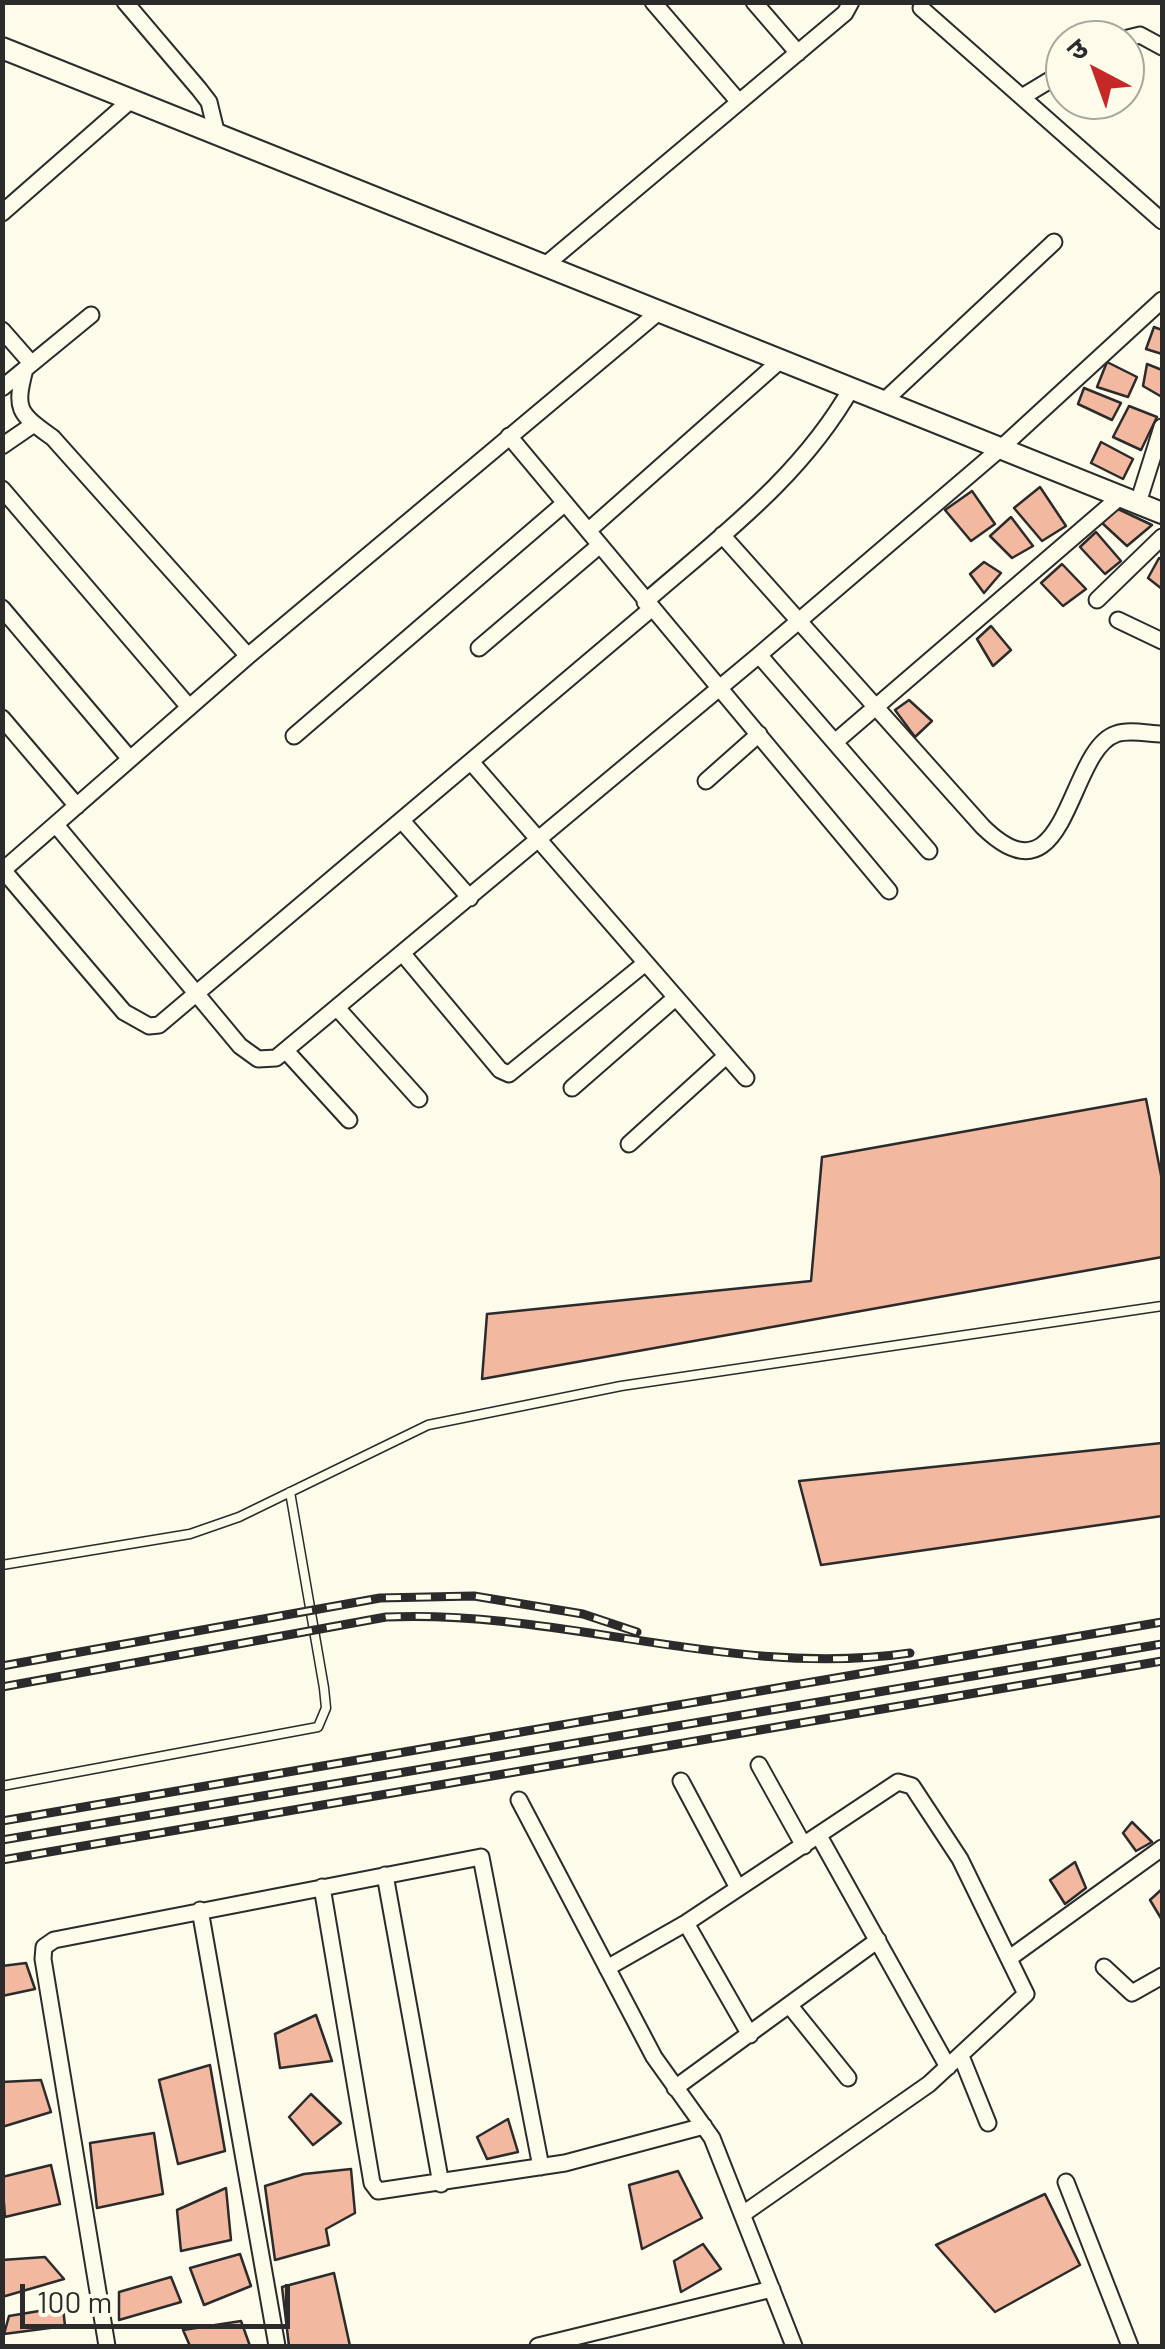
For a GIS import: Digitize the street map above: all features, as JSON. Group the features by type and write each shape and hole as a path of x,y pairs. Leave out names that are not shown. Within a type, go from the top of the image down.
{"street":[{"path":"125,2 209,102 217,135"},
{"path":"654,2 739,102"},
{"path":"754,2 798,53"},
{"path":"543,267 798,53 851,2"},
{"path":"921,8 1162,222"},
{"path":"2,48 1162,513"},
{"path":"1022,97 1045,83"},
{"path":"2,213 131,100"},
{"path":"884,401 1054,242"},
{"path":"56,824 249,1054 268,1060 287,1052 1001,448 1162,300"},
{"path":"7,867 248,656 661,310"},
{"path":"2,388 91,315"},
{"path":"2,330 28,366"},
{"path":"588,530 782,359"},
{"path":"28,366 18,401 34,424 53,438 248,656"},
{"path":"2,845 7,867 134,1020 159,1025 472,763 648,606 810,452 852,387"},
{"path":"2,446 34,424"},
{"path":"835,742 1129,500 1162,427"},
{"path":"509,436 889,890"},
{"path":"2,489 189,707"},
{"path":"294,736 566,503"},
{"path":"722,535 992,836 1021,850 1040,845 1058,827 1106,740 1125,732 1162,734"},
{"path":"1097,600 1162,537"},
{"path":"479,648 600,545"},
{"path":"2,608 130,759"},
{"path":"1118,620 1162,641"},
{"path":"759,655 929,850"},
{"path":"2,718 77,806"},
{"path":"706,781 759,734"},
{"path":"472,763 643,965 746,1078"},
{"path":"403,822 470,898"},
{"path":"403,954 509,1074 643,965"},
{"path":"572,1088 674,999"},
{"path":"338,1009 419,1099"},
{"path":"287,1052 349,1120"},
{"path":"629,1144 726,1056"},
{"path":"759,1765 804,1846"},
{"path":"681,1781 738,1888"},
{"path":"606,1968 686,1923 898,1782 909,1782 960,1860 1026,1994 954,2061 742,2214"},
{"path":"519,1800 654,2058 704,2126 794,2346"},
{"path":"818,1836 988,2123"},
{"path":"1011,1958 1162,1848"},
{"path":"106,2346 42,1952 60,1938 479,1856 484,1860 542,2167"},
{"path":"385,1875 441,2184"},
{"path":"322,1887 373,2186 388,2192 542,2167 600,2156 704,2126"},
{"path":"200,1910 277,2346"},
{"path":"686,1923 750,2034"},
{"path":"675,2088 878,1940"},
{"path":"1104,1966 1132,1993 1162,1976"},
{"path":"790,2006 848,2078"},
{"path":"1066,2182 1130,2346"},
{"path":"538,2346 772,2289"}],"lane":[{"path":"2,1566 190,1534 290,1492 428,1426 461,1416 621,1386 1162,1306"},
{"path":"2,1786 318,1727 326,1708 324,1688 290,1492"}],"building":[{"path":"1154,327 1162,330 1162,354 1146,349"},
{"path":"1107,362 1137,377 1128,397 1097,387"},
{"path":"1147,364 1162,370 1162,397 1143,386"},
{"path":"1084,388 1121,403 1112,420 1078,404"},
{"path":"1129,406 1157,417 1141,450 1113,437"},
{"path":"1101,442 1133,459 1123,479 1091,463"},
{"path":"1040,487 1066,526 1042,541 1014,508"},
{"path":"972,491 995,524 971,541 945,510"},
{"path":"1118,509 1152,525 1127,546 1101,522"},
{"path":"1011,517 1033,546 1012,558 990,536"},
{"path":"1096,532 1121,561 1105,574 1080,547"},
{"path":"1159,558 1162,560 1162,589 1148,578"},
{"path":"984,562 1001,573 984,593 970,574"},
{"path":"1062,564 1086,589 1063,606 1041,583"},
{"path":"991,626 1011,650 993,666 977,639"},
{"path":"909,700 932,721 915,737 895,710"},
{"path":"1146,1099 1162,1180 1162,1257 482,1379 487,1314 811,1281 822,1157"},
{"path":"1162,1443 1162,1516 821,1565 799,1481"},
{"path":"1132,1822 1152,1842 1136,1851 1123,1833"},
{"path":"1075,1862 1086,1888 1065,1904 1050,1880"},
{"path":"1162,1889 1162,1920 1150,1900"},
{"path":"26,1963 35,1989 2,1996 2,1966"},
{"path":"316,2015 332,2061 280,2068 275,2034"},
{"path":"210,2065 225,2151 178,2164 159,2080"},
{"path":"41,2080 51,2112 2,2127 2,2082"},
{"path":"311,2094 341,2123 313,2145 289,2117"},
{"path":"508,2119 518,2152 487,2159 477,2137"},
{"path":"154,2133 163,2194 97,2208 90,2143"},
{"path":"51,2165 60,2204 5,2217 2,2177"},
{"path":"351,2169 355,2213 326,2229 329,2245 275,2260 265,2186 304,2174"},
{"path":"678,2171 702,2218 642,2249 629,2185"},
{"path":"226,2188 231,2240 181,2251 177,2210"},
{"path":"1045,2194 1080,2265 995,2312 936,2245"},
{"path":"703,2244 721,2269 681,2292 674,2261"},
{"path":"240,2254 251,2286 204,2305 190,2268"},
{"path":"45,2257 64,2279 2,2297 2,2260"},
{"path":"334,2273 350,2346 289,2346 282,2287"},
{"path":"171,2277 181,2302 119,2320 119,2292"},
{"path":"63,2307 65,2326 4,2334 9,2316"},
{"path":"241,2321 250,2346 190,2346 183,2330"}],"railway":[{"path":"2,1666 380,1598 474,1596 583,1614 637,1632"},
{"path":"2,1687 386,1617 452,1617 517,1623 778,1657 844,1659 910,1653"},
{"path":"2,1821 1162,1622"},
{"path":"2,1840 1162,1644"},
{"path":"2,1860 1162,1661"}]}
